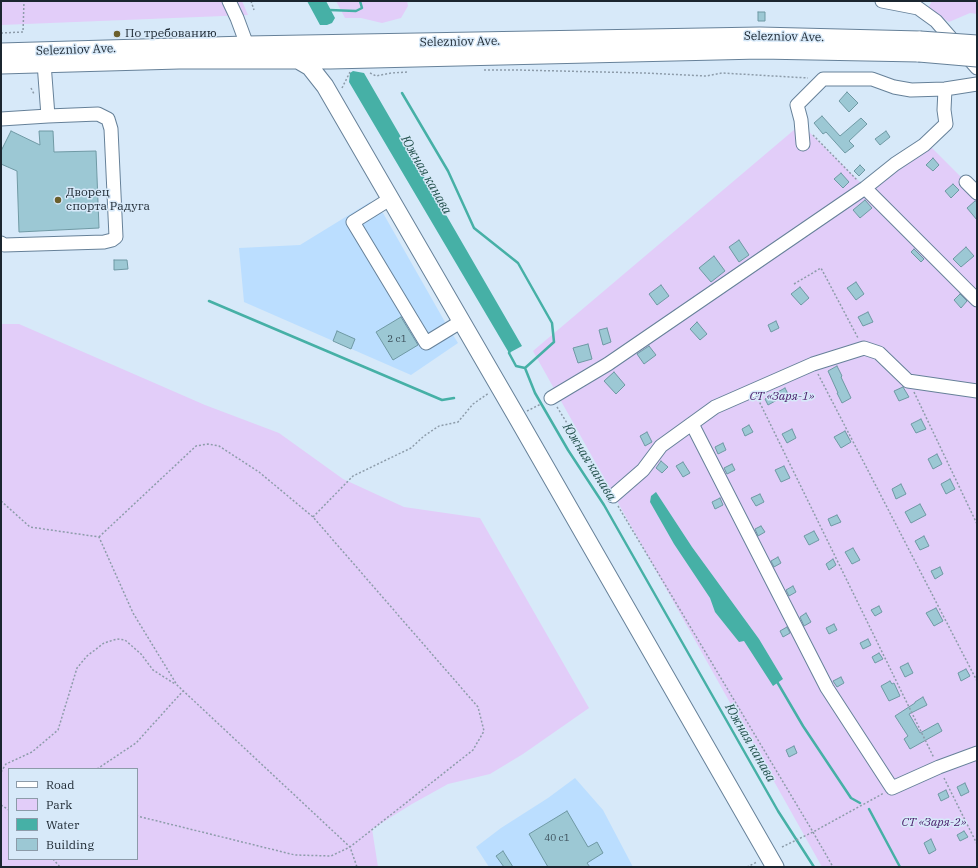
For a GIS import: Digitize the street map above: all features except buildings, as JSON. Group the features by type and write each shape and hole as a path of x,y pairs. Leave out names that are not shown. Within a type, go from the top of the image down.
{"main road":[{"name":"Selezniov Ave.","path":"1,52 247,44 760,36 919,47"},
{"path":"919,47 977,44"},
{"name":"Selezniov Ave.","path":"1,65 179,60 330,60 919,47"},
{"path":"919,47 977,58"},
{"path":"298,60 310,66 322,82 462,321 775,867"},
{"path":"322,82 321,75 330,60"}],"street":[{"path":"230,1 247,44"},
{"path":"882,1 921,4 977,68"},
{"path":"44,63 48,116"},
{"path":"803,144 801,122 797,105 823,79 872,79 894,87 911,90 945,89 977,84"},
{"path":"551,398 608,364 865,188 895,164 924,145 946,124 944,110 945,89"},
{"path":"1,119 98,114 108,119 111,129 116,237 112,240 104,242 4,245 1,243"},
{"path":"966,182 977,193"},
{"path":"865,188 977,300"},
{"path":"390,199 353,222 426,343 462,321"},
{"path":"613,496 643,470 662,446 715,407 813,364 864,348 879,353 908,381 977,391"},
{"path":"692,424 827,688 892,788 938,767 977,753"}],"path":[{"path":"1,34 23,32 24,1"},
{"path":"251,1 254,10"},
{"path":"338,91 342,89 350,71 354,69"},
{"path":"478,70 638,72 706,76 722,73 823,79"},
{"path":"366,73 376,76 390,73 414,72"},
{"path":"31,88 34,94"},
{"path":"801,122 865,188"},
{"path":"794,284 821,268 864,348"},
{"path":"813,364 977,681"},
{"path":"908,381 977,524"},
{"path":"754,390 977,844"},
{"path":"313,517 353,476 411,448 424,436 439,426 458,422 473,404 493,391"},
{"path":"551,398 613,496 814,832 833,867"},
{"path":"98,537 196,446 208,444 219,446 259,472 313,517 478,707 484,731 473,750 350,847 331,856 295,855 138,816"},
{"path":"1,501 30,527 98,537"},
{"path":"98,537 133,613 177,685"},
{"path":"1,772 6,764 32,752 58,730 76,668 87,656 104,643 117,639 126,640 141,654 153,670 177,685 350,847 358,867"},
{"path":"98,768 136,743 183,691"},
{"path":"782,847 814,832 892,788"},
{"path":"747,867 757,862"}],"shaded area":[{"path":"370,202 376,213 383,213 445,322 441,328 446,336 453,335 458,343 411,375 244,302 239,248 300,245"},
{"path":"575,778 603,810 633,867 489,867 476,847 501,828 548,798"}],"green space":[{"path":"1,1 242,1 248,15 1,25"},
{"path":"336,1 407,1 408,6 401,18 382,23 361,18 345,18"},
{"path":"932,1 977,1 977,14 970,13 949,22 928,8"},
{"name":"СТ «Заря-1»","path":"801,124 863,185 925,141 977,193 977,867 822,867 533,351"},
{"path":"1,324 19,324 205,405 279,433 343,479 404,507 480,518 589,708 523,754 490,774 448,784 372,829 378,867 1,867"}],"water":[{"path":"307,1 326,1 335,18 332,23 320,25"},
{"path":"353,71 364,73 522,346 509,353 349,82 350,73"},
{"path":"656,492 692,547 759,639 783,679 773,686 744,641 739,642 715,612 710,598 674,544 650,502 651,496"}],"waterway":[{"path":"329,10 356,11 362,8 360,1"},
{"path":"402,93 448,171 474,228 518,263 552,323 554,342 525,368"},
{"path":"209,301 442,400 454,398"},
{"name":"Южная канава","path":"510,350 509,353 516,366 525,368 535,393 568,450 604,505 778,811 814,867"},
{"path":"776,680 803,726 851,798 860,803"},
{"path":"869,809 900,867"}],"place":[{"name":"По требованию","path":"117,34"},
{"name":"Дворец спорта Радуга","path":"58,200"}],"park label":[{"name":"СТ «Заря-2»","path":"934,823"}]}
